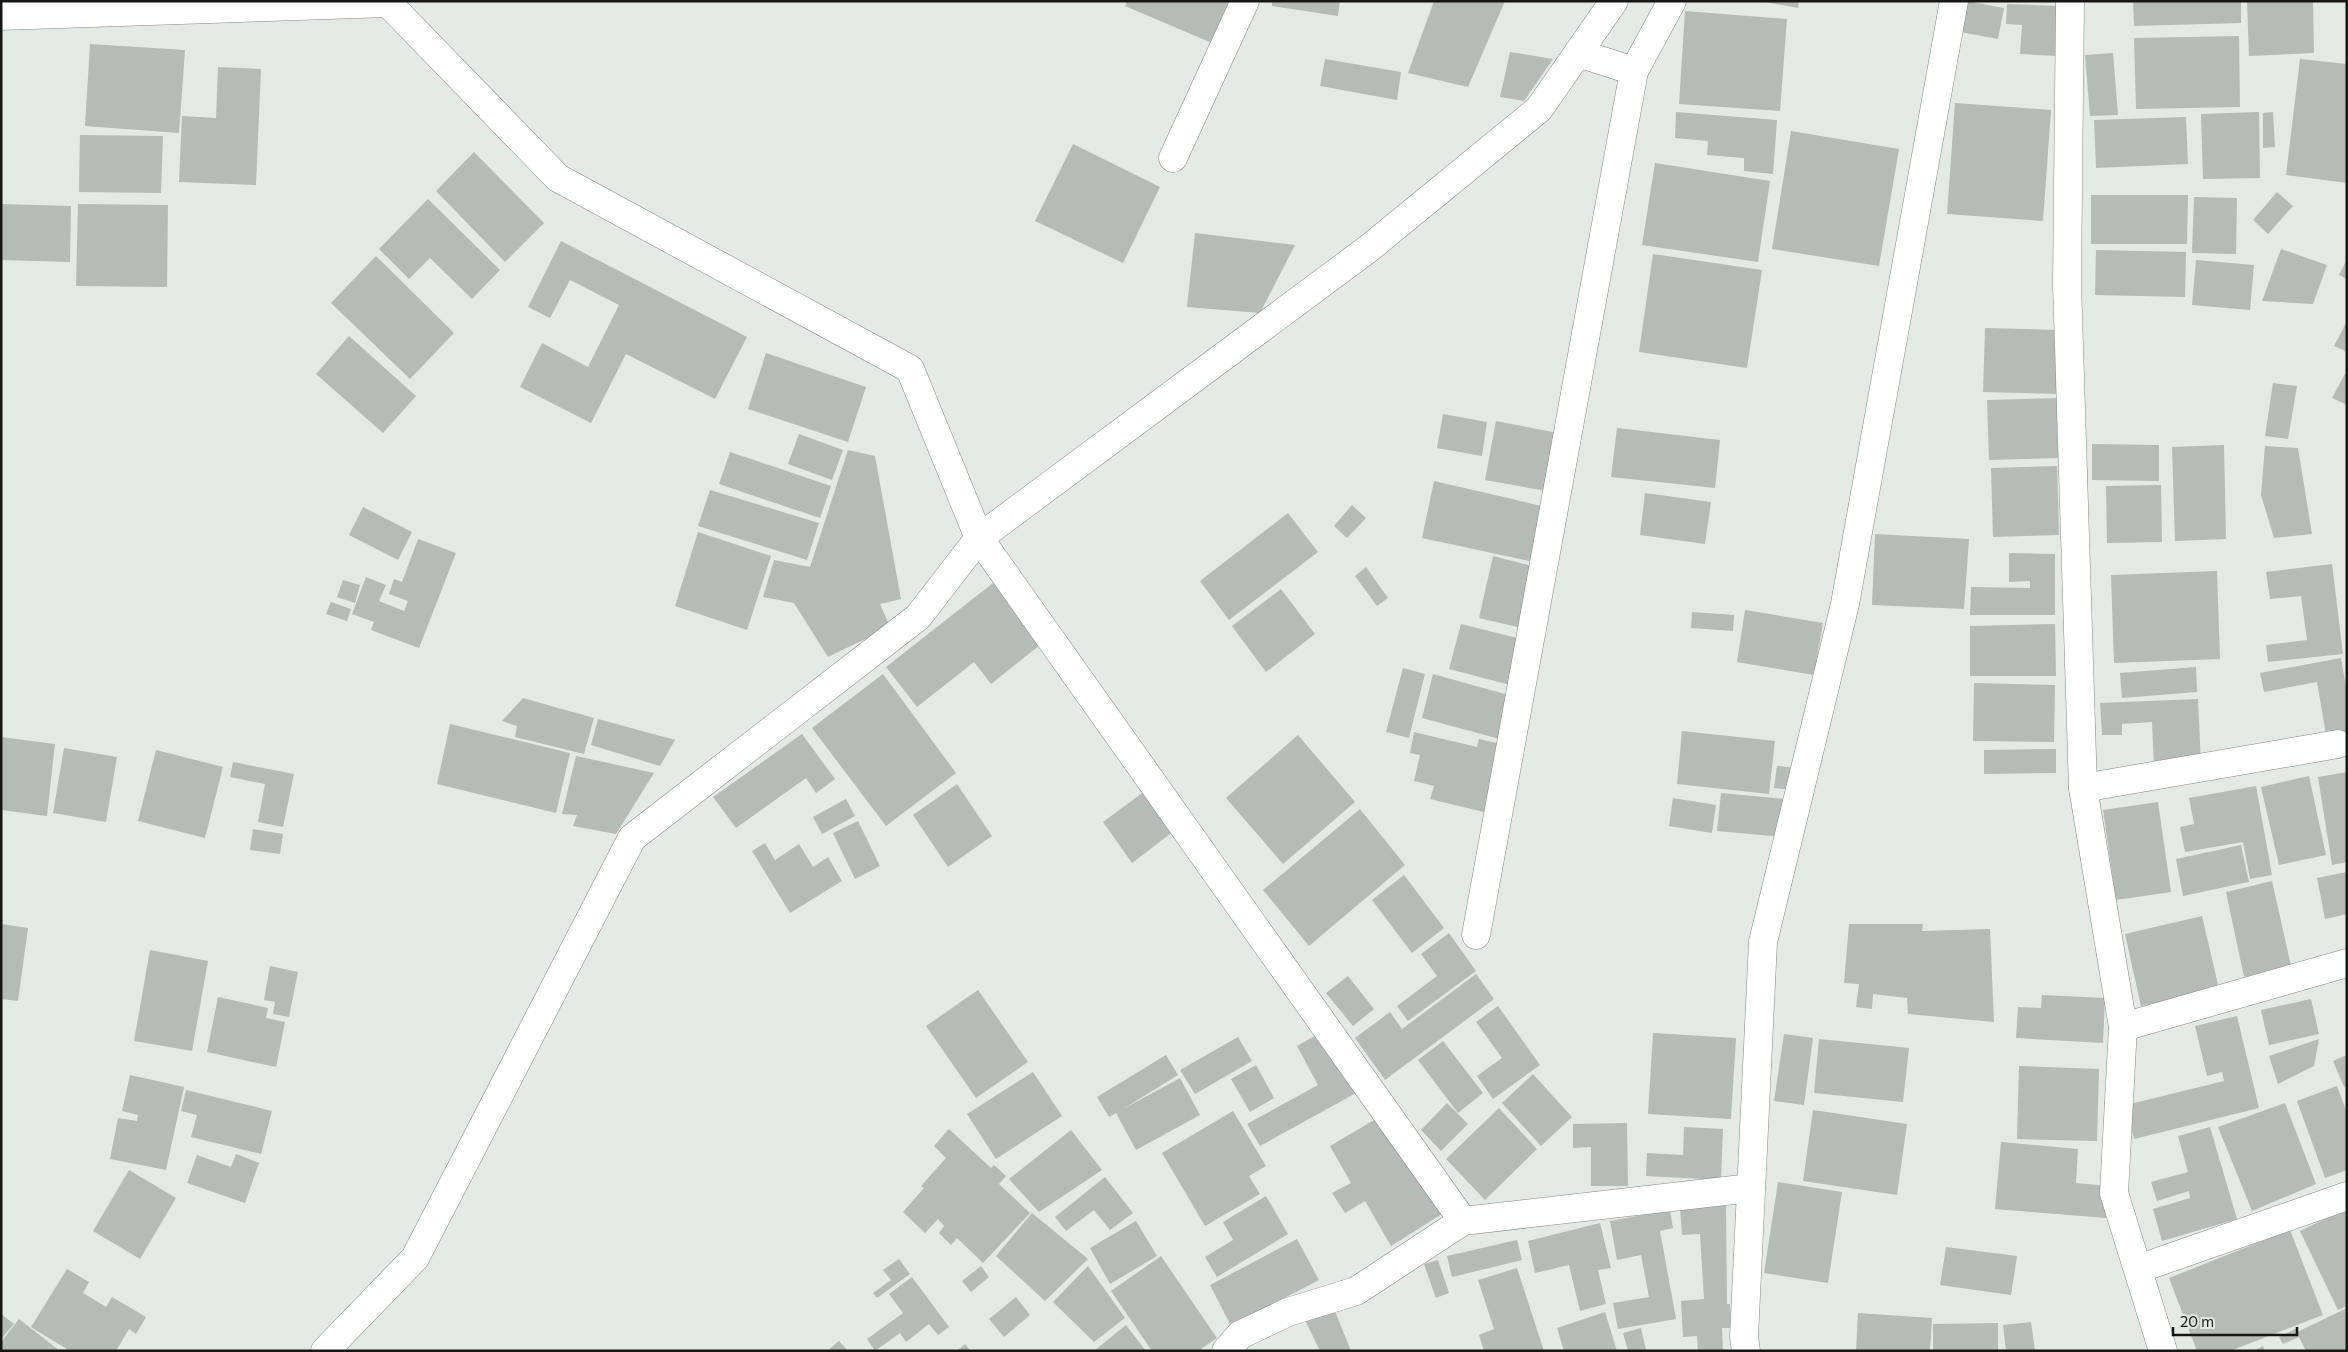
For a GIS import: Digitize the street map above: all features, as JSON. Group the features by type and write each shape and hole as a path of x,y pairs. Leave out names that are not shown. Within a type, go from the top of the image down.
{"street":[{"path":"1173,158 1245,1"},
{"path":"325,1351 414,1258 632,838 918,617 979,538 1368,249 1539,110 1614,1"},
{"path":"1476,935 1634,71 1672,1"},
{"path":"1746,1351 1744,1337 1762,942 1845,604 1954,1"},
{"path":"2070,1 2067,284 2083,788 2123,1027 2114,1193 2163,1351"},
{"path":"1,16 387,2 558,178 910,369 979,538 1463,1221"},
{"path":"1578,53 1634,71"},
{"path":"2083,788 2338,744"},
{"path":"2123,1027 2347,963"},
{"path":"1226,1351 1240,1335 1288,1312 1356,1291 1463,1221 1751,1188"},
{"path":"2138,1269 2347,1196"}],"building":[{"path":"1127,1 1234,1 1219,46 1125,6"},
{"path":"1272,1 1340,1 1338,16 1272,6"},
{"path":"1434,1 1505,1 1468,87 1408,73"},
{"path":"1760,1 1799,1 1798,8"},
{"path":"1967,1 2004,8 1998,39 1960,32"},
{"path":"2133,1 2241,1 2241,23 2134,26"},
{"path":"2313,1 2314,53 2249,56 2247,2"},
{"path":"2007,4 2059,6 2057,56 2020,54 2022,25 2006,24"},
{"path":"1685,11 1787,19 1780,111 1679,104"},
{"path":"2239,36 2240,107 2136,109 2134,38"},
{"path":"90,44 185,50 179,133 85,126"},
{"path":"1510,52 1553,59 1524,101 1500,97"},
{"path":"2113,53 2118,115 2090,116 2085,55"},
{"path":"1325,59 1401,72 1397,100 1320,86"},
{"path":"2300,59 2347,64 2347,183 2286,175"},
{"path":"218,67 261,69 256,185 179,182 182,116 216,118"},
{"path":"1955,103 2051,110 2043,221 1947,214"},
{"path":"1676,112 1777,120 1773,174 1744,171 1744,158 1707,155 1708,141 1675,138"},
{"path":"2259,112 2260,178 2203,179 2201,114"},
{"path":"2273,112 2275,147 2263,148 2263,113"},
{"path":"2186,117 2188,164 2096,168 2094,120"},
{"path":"1791,131 1899,149 1879,266 1772,249"},
{"path":"80,135 163,136 161,193 79,192"},
{"path":"1073,144 1160,187 1123,263 1035,221"},
{"path":"474,152 544,223 505,262 436,191"},
{"path":"1655,163 1770,181 1758,262 1642,245"},
{"path":"2277,192 2293,206 2268,234 2253,220"},
{"path":"2091,195 2188,195 2187,244 2091,244"},
{"path":"2194,197 2237,198 2236,254 2192,253"},
{"path":"428,199 500,270 472,299 430,258 409,279 379,249"},
{"path":"1,204 71,206 70,262 1,260"},
{"path":"78,204 168,205 167,287 76,286"},
{"path":"1195,233 1295,245 1260,313 1187,307"},
{"path":"561,241 747,337 715,399 626,354 591,423 520,387 542,343 588,367 619,305 570,280 550,318 528,307"},
{"path":"2281,249 2327,265 2313,304 2262,301"},
{"path":"2096,250 2186,252 2185,297 2095,295"},
{"path":"1653,254 1762,270 1747,368 1639,352"},
{"path":"376,256 454,333 410,379 331,303"},
{"path":"2347,259 2347,279 2339,275"},
{"path":"2196,260 2254,265 2250,310 2192,305"},
{"path":"2347,321 2347,352 2334,346"},
{"path":"1985,328 2060,330 2058,394 1983,392"},
{"path":"349,336 416,396 383,433 316,374"},
{"path":"766,353 866,387 848,442 748,409"},
{"path":"2347,370 2347,405 2332,398"},
{"path":"2273,383 2297,386 2288,439 2265,436"},
{"path":"2060,398 2062,458 1989,460 1987,400"},
{"path":"1443,414 1487,422 1482,456 1437,448"},
{"path":"1496,421 1563,434 1552,492 1485,480"},
{"path":"1617,428 1720,440 1715,488 1611,477"},
{"path":"799,434 843,450 832,480 788,464"},
{"path":"2092,444 2159,445 2159,481 2092,480"},
{"path":"2224,445 2226,539 2175,541 2172,447"},
{"path":"2265,446 2298,448 2312,534 2274,538 2261,495"},
{"path":"848,450 875,456 901,599 880,604 890,627 828,657 794,603 763,597 774,560 810,567"},
{"path":"730,452 831,486 820,518 719,484"},
{"path":"2057,466 2059,535 1993,537 1991,468"},
{"path":"1434,481 1546,507 1534,562 1422,538"},
{"path":"2161,485 2162,542 2107,543 2106,486"},
{"path":"710,490 819,523 807,560 698,526"},
{"path":"1645,493 1711,502 1705,544 1640,535"},
{"path":"1352,505 1366,518 1347,538 1334,526"},
{"path":"363,507 412,532 398,560 349,535"},
{"path":"1288,513 1318,552 1229,620 1200,581"},
{"path":"698,532 771,556 747,630 675,606"},
{"path":"1875,534 1969,539 1964,609 1872,605"},
{"path":"418,539 456,553 419,648 371,630 374,622 352,614 366,577 386,585 379,601 404,611 408,601 389,594 394,579 402,582"},
{"path":"2009,553 2055,554 2055,615 1970,615 1971,587 2030,588 2030,581 2009,582"},
{"path":"1493,556 1540,568 1526,629 1479,618"},
{"path":"2332,564 2343,654 2268,662 2266,645 2307,640 2301,596 2270,599 2266,572"},
{"path":"1366,567 1388,598 1377,606 1355,576"},
{"path":"2217,571 2220,659 2114,663 2111,575"},
{"path":"343,580 360,585 355,603 337,597"},
{"path":"993,583 1040,645 991,684 974,662 917,707 886,667"},
{"path":"1281,589 1315,634 1266,672 1232,626"},
{"path":"331,602 351,609 347,621 326,614"},
{"path":"1745,610 1823,623 1814,675 1737,662"},
{"path":"1692,612 1734,615 1733,631 1691,628"},
{"path":"1461,624 1525,640 1514,686 1449,669"},
{"path":"2055,624 2056,676 1970,676 1970,626"},
{"path":"2341,658 2347,692 2347,736 2327,740 2317,682 2264,692 2260,673"},
{"path":"2196,667 2197,692 2122,698 2120,673"},
{"path":"1403,668 1425,674 1409,738 1386,732"},
{"path":"883,674 956,773 886,826 812,728"},
{"path":"1433,674 1519,698 1507,741 1422,718"},
{"path":"1974,683 2055,685 2054,742 1973,741"},
{"path":"523,698 594,718 584,754 515,737 517,726 502,721"},
{"path":"2198,699 2201,764 2154,766 2152,722 2122,724 2122,735 2102,735 2100,703"},
{"path":"598,719 675,740 660,766 591,745"},
{"path":"450,724 570,753 556,813 437,784"},
{"path":"1682,731 1775,741 1769,794 1677,784"},
{"path":"1414,732 1477,747 1479,739 1509,746 1492,814 1430,799 1434,786 1414,781 1420,755 1410,753"},
{"path":"802,734 835,779 816,793 806,778 736,828 713,797"},
{"path":"1298,735 1355,802 1283,864 1226,798"},
{"path":"1,737 55,744 47,816 1,810"},
{"path":"64,748 117,757 106,822 53,813"},
{"path":"2056,749 2056,773 1984,774 1984,750"},
{"path":"156,750 223,767 205,838 138,821"},
{"path":"576,756 654,773 616,834 573,826 577,815 562,814"},
{"path":"233,762 294,774 283,827 258,822 265,784 230,777"},
{"path":"1777,766 1795,768 1793,790 1774,788"},
{"path":"2347,772 2347,862 2332,865 2318,777"},
{"path":"2309,776 2326,855 2279,865 2261,787"},
{"path":"957,784 992,836 948,867 913,815"},
{"path":"2256,786 2272,875 2250,879 2243,842 2185,852 2180,827 2194,824 2189,798"},
{"path":"1145,791 1174,831 1132,863 1103,822"},
{"path":"1721,793 1785,799 1782,837 1717,831"},
{"path":"1673,798 1716,805 1712,833 1669,826"},
{"path":"846,799 855,816 822,834 813,817"},
{"path":"2158,802 2171,892 2116,900 2103,810"},
{"path":"1360,809 1405,865 1309,946 1263,890"},
{"path":"858,821 880,866 855,879 833,833"},
{"path":"253,829 283,834 280,854 250,850"},
{"path":"765,843 775,860 799,844 813,867 828,857 842,881 790,913 752,851"},
{"path":"2241,845 2249,882 2183,896 2176,859"},
{"path":"2347,872 2347,914 2325,919 2317,878"},
{"path":"1404,875 1444,928 1412,953 1372,900"},
{"path":"2272,881 2291,966 2244,977 2226,892"},
{"path":"2202,916 2219,989 2141,1006 2125,934"},
{"path":"1,924 28,928 18,1001 1,999"},
{"path":"1849,924 1923,924 1922,931 1990,929 1994,1022 1908,1014 1907,998 1873,994 1872,1009 1856,1007 1859,984 1844,983"},
{"path":"1449,933 1476,971 1408,1021 1397,1006 1437,976 1421,954"},
{"path":"150,950 208,961 192,1051 134,1041"},
{"path":"270,966 298,972 289,1017 273,1014 275,1002 264,1000"},
{"path":"1476,974 1494,999 1385,1080 1355,1038 1390,1012 1402,1029"},
{"path":"1348,976 1374,1009 1353,1026 1326,993"},
{"path":"978,990 1028,1062 976,1098 926,1026"},
{"path":"2042,995 2105,998 2103,1043 2016,1038 2018,1007 2041,1008"},
{"path":"218,997 268,1008 266,1018 285,1022 276,1067 207,1052"},
{"path":"2311,999 2319,1034 2269,1045 2261,1010"},
{"path":"1498,1006 1540,1065 1493,1099 1477,1076 1502,1058 1476,1022"},
{"path":"2237,1016 2259,1108 2134,1139 2126,1105 2224,1081 2222,1072 2207,1076 2195,1026"},
{"path":"1322,1032 1356,1093 1260,1146 1247,1124 1318,1085 1297,1046"},
{"path":"1653,1033 1736,1038 1731,1119 1648,1114"},
{"path":"1784,1034 1813,1038 1804,1105 1774,1101"},
{"path":"1238,1037 1252,1061 1195,1094 1180,1070"},
{"path":"1819,1039 1909,1048 1903,1102 1814,1093"},
{"path":"2319,1039 2314,1066 2278,1084 2269,1056"},
{"path":"1443,1041 1483,1093 1458,1113 1418,1060"},
{"path":"1166,1055 1178,1075 1123,1109 1180,1078 1200,1115 1136,1150 1116,1113 1109,1117 1097,1097"},
{"path":"2347,1055 2347,1086 2344,1087 2333,1061"},
{"path":"1256,1065 1274,1098 1250,1112 1231,1079"},
{"path":"2019,1066 2099,1069 2097,1141 2017,1139"},
{"path":"1033,1072 1062,1116 996,1159 967,1114"},
{"path":"1533,1074 1572,1117 1541,1146 1502,1103"},
{"path":"130,1075 184,1087 166,1170 110,1159 118,1118 137,1121 138,1115 122,1111"},
{"path":"2337,1086 2347,1113 2347,1170 2325,1178 2297,1101"},
{"path":"186,1090 272,1111 261,1154 191,1137 197,1115 181,1111"},
{"path":"1447,1103 1468,1124 1441,1151 1421,1130"},
{"path":"2285,1103 2316,1184 2252,1211 2218,1127"},
{"path":"1499,1108 1537,1149 1485,1200 1446,1159"},
{"path":"1813,1110 1907,1124 1897,1195 1803,1181"},
{"path":"1233,1111 1266,1166 1249,1176 1260,1194 1205,1226 1162,1153"},
{"path":"1381,1116 1445,1212 1391,1246 1365,1201 1345,1213 1332,1193 1351,1183 1330,1146"},
{"path":"1627,1123 1628,1186 1591,1186 1591,1147 1573,1148 1573,1124"},
{"path":"1684,1127 1723,1129 1721,1180 1646,1176 1647,1153 1683,1155"},
{"path":"2210,1127 2237,1219 2162,1241 2153,1209 2190,1198 2189,1191 2157,1201 2151,1182 2188,1172 2178,1136"},
{"path":"949,1129 991,1168 994,1165 1006,1176 999,1184 1030,1213 983,1263 957,1238 951,1245 939,1233 944,1226 938,1219 925,1233 903,1212 924,1188 921,1186 946,1158 934,1146"},
{"path":"1071,1130 1102,1170 1039,1212 1009,1179"},
{"path":"2001,1142 2078,1149 2076,1183 2109,1186 2106,1218 1995,1209"},
{"path":"236,1154 259,1163 245,1203 187,1183 197,1155 231,1167"},
{"path":"129,1170 176,1198 140,1259 93,1231"},
{"path":"1105,1177 1133,1213 1110,1230 1094,1210 1066,1231 1055,1217"},
{"path":"1778,1182 1842,1192 1828,1283 1764,1273"},
{"path":"1266,1196 1288,1234 1217,1277 1205,1257 1233,1240 1223,1222"},
{"path":"1726,1204 1727,1304 1730,1304 1731,1328 1722,1328 1723,1351 1698,1351 1697,1336 1683,1337 1681,1301 1704,1299 1700,1234 1682,1235 1680,1207"},
{"path":"2347,1208 2347,1306 2338,1310 2300,1231"},
{"path":"1670,1210 1673,1228 1660,1231 1676,1319 1618,1329 1613,1303 1649,1297 1641,1255 1617,1260 1610,1221"},
{"path":"1032,1213 1088,1259 1045,1301 996,1256"},
{"path":"1136,1221 1157,1256 1110,1284 1090,1248"},
{"path":"1600,1223 1611,1268 1598,1270 1606,1304 1580,1311 1569,1265 1535,1273 1528,1241"},
{"path":"2290,1230 2323,1315 2230,1351 2197,1351 2169,1278"},
{"path":"1297,1239 1319,1280 1231,1326 1210,1285"},
{"path":"1517,1240 1522,1260 1452,1277 1447,1256"},
{"path":"1946,1247 2017,1256 2011,1295 1940,1285"},
{"path":"1161,1256 1217,1338 1198,1351 1152,1351 1111,1291"},
{"path":"899,1259 910,1274 877,1298 873,1293 891,1280 883,1270"},
{"path":"1438,1260 1449,1293 1436,1298 1424,1264"},
{"path":"981,1266 989,1277 971,1292 962,1281"},
{"path":"1088,1266 1125,1318 1094,1342 1053,1302"},
{"path":"1517,1268 1544,1351 1484,1351 1479,1335 1494,1329 1478,1280"},
{"path":"67,1269 89,1282 83,1293 106,1307 112,1297 146,1317 136,1334 129,1329 116,1351 70,1351 31,1327"},
{"path":"912,1277 949,1327 938,1335 929,1324 906,1342 900,1333 875,1351 867,1339 903,1313 889,1294"},
{"path":"1016,1297 1030,1315 1004,1337 989,1319"},
{"path":"2347,1308 2347,1351 2306,1351 2299,1337 2283,1344 2279,1337 2295,1329 2297,1332"},
{"path":"1334,1309 1351,1351 1320,1351 1305,1320"},
{"path":"1605,1312 1617,1351 1564,1351 1557,1328"},
{"path":"1858,1313 1932,1318 1930,1351 1856,1351"},
{"path":"1,1314 14,1324 1,1339"},
{"path":"19,1319 60,1351 1,1351 1,1342"},
{"path":"2031,1322 2035,1351 2006,1351 2003,1325"},
{"path":"1998,1323 1998,1351 1933,1351 1933,1324"},
{"path":"1126,1325 1146,1351 1094,1351"},
{"path":"1641,1328 1646,1350 1628,1351 1623,1333"},
{"path":"839,1341 848,1351 827,1351"},
{"path":"965,1344 971,1351 957,1351"},
{"path":"2263,1346 2265,1351 2254,1351"}]}
